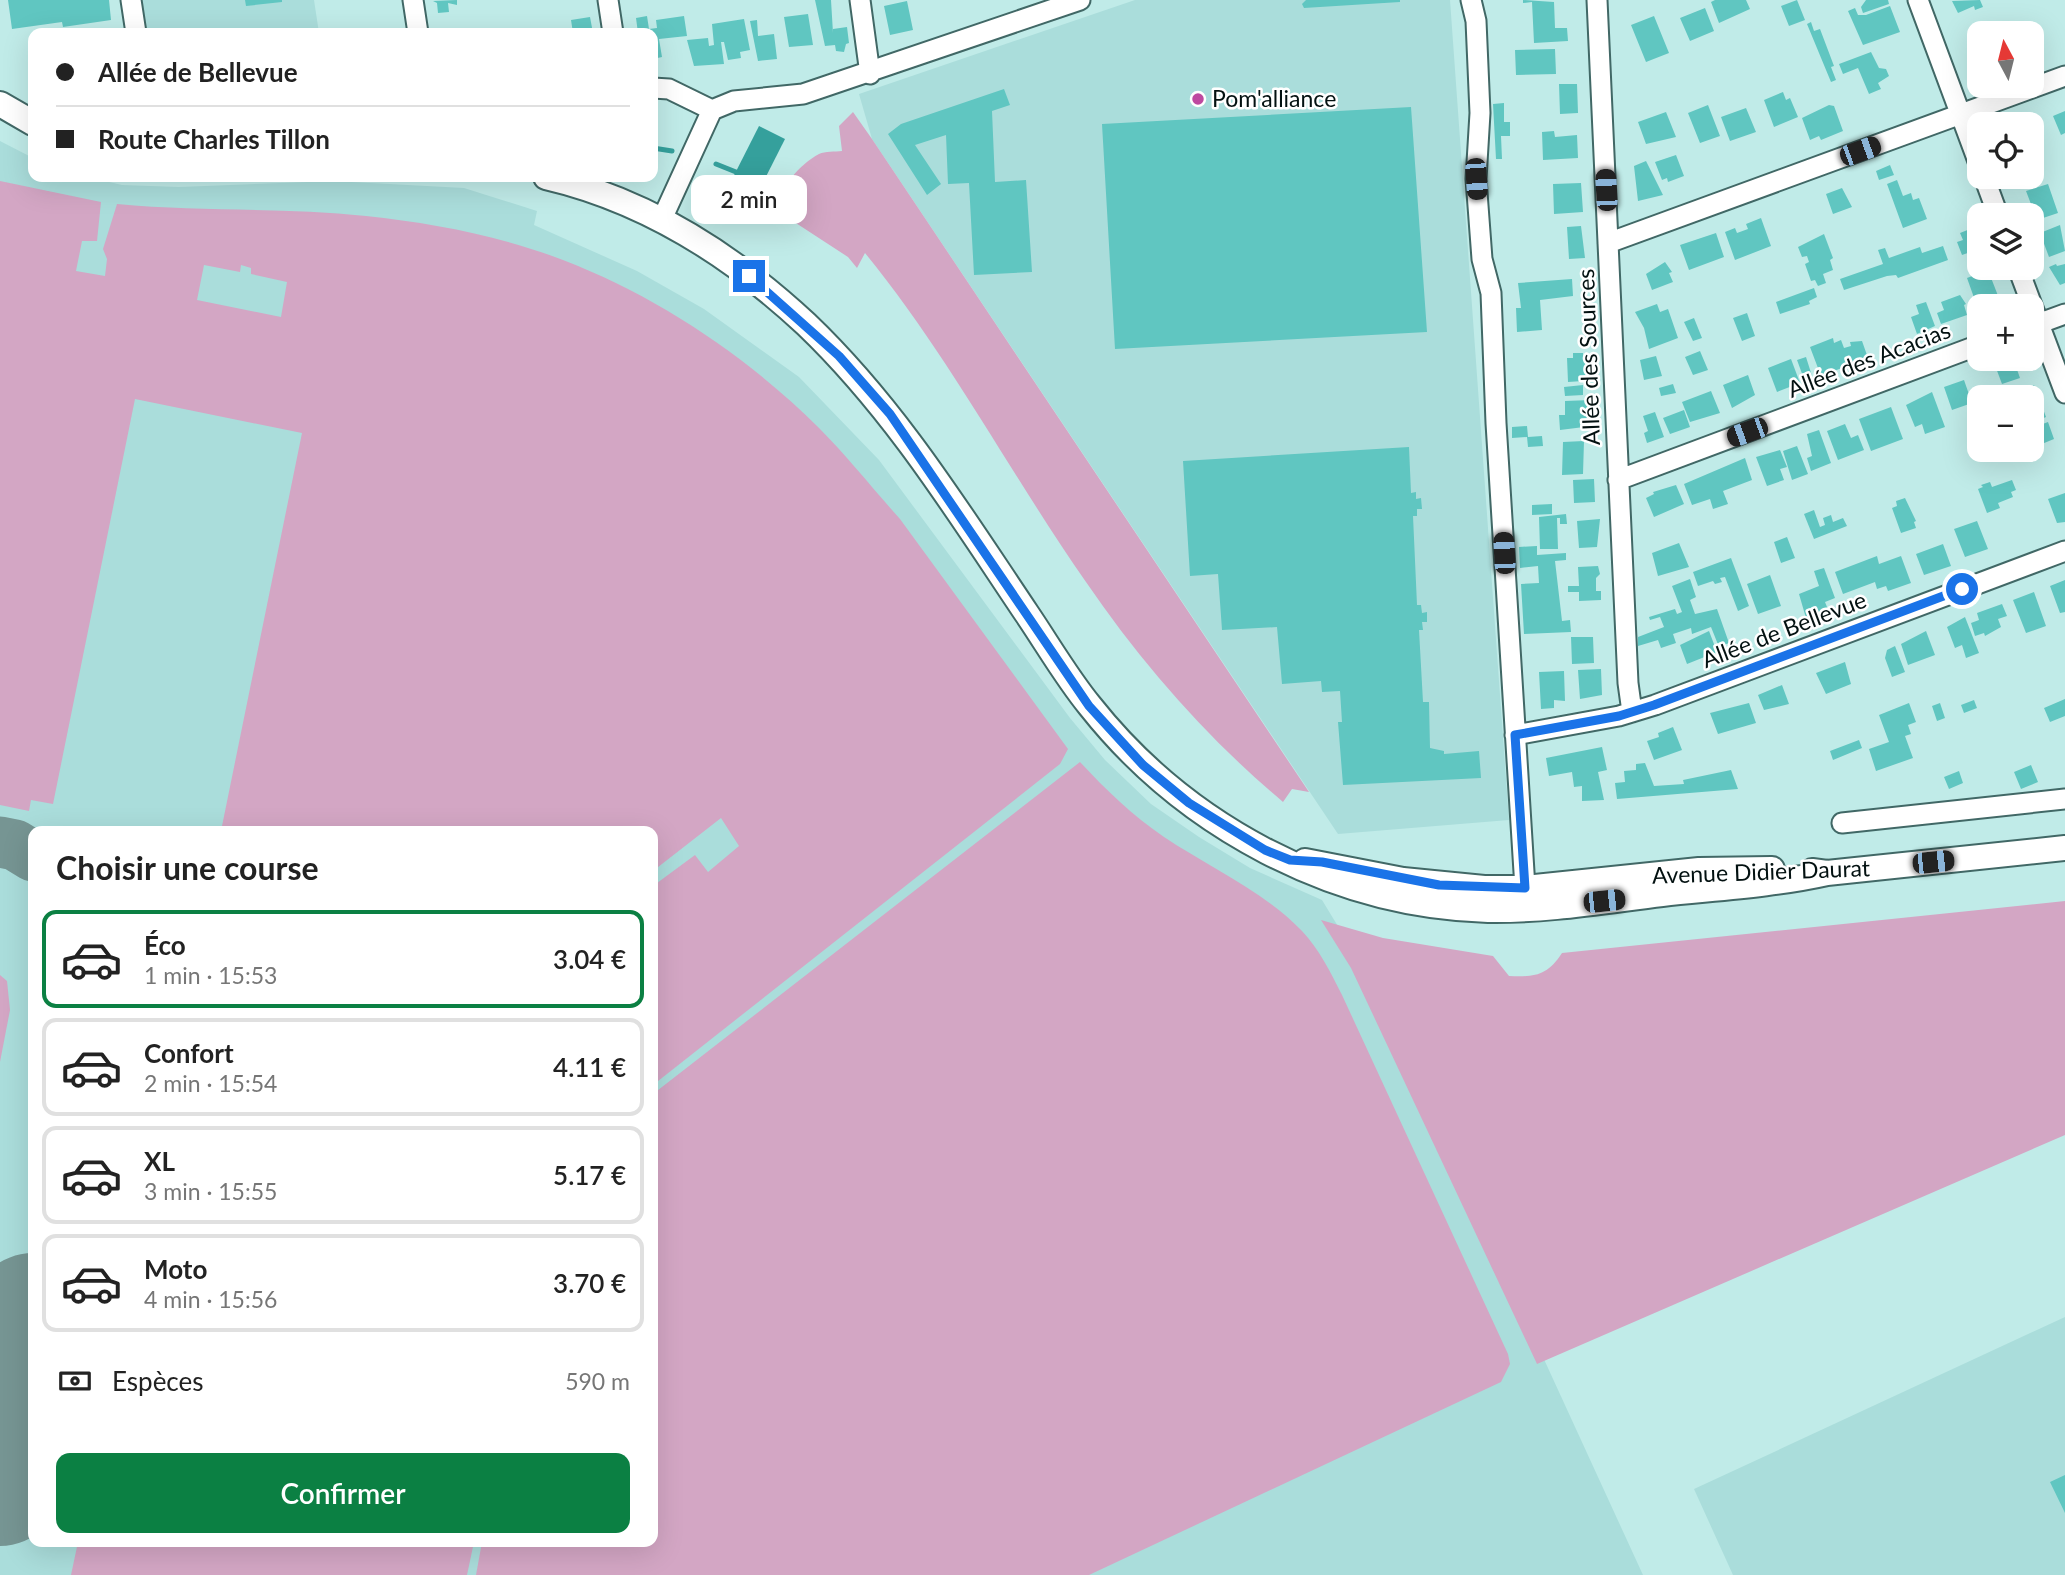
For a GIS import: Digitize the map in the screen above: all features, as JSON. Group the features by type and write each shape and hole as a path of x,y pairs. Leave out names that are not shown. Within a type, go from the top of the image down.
{"main road":[{"path":"0,104 28,120"},
{"path":"569,182 662,219 730,260 788,307 856,375 921,456 1089,706 1143,765 1189,803 1265,850 1290,860 1317,876 1385,897 1415,903 1487,910 1574,904 1828,873"},
{"name":"Avenue Didier Daurat","path":"1290,860 1322,862 1439,885 1525,888 1699,870 1803,869 1828,873 2065,848"}],"street":[{"path":"131,0 135,28"},
{"path":"413,0 417,28"},
{"path":"608,0 612,28"},
{"path":"860,0 870,74"},
{"path":"662,219 712,110 734,102 803,94 870,74 1080,0"},
{"path":"1471,0 1476,21 1480,113 1476,179 1482,259 1491,293 1496,423 1525,888"},
{"path":"1918,0 1967,131"},
{"name":"Allée des Sources","path":"1601,1 1618,480 1628,683 1633,712"},
{"path":"1608,243 2065,76"},
{"path":"658,88 669,89 712,110"},
{"path":"2044,321 2065,314"},
{"path":"2044,345 2065,393"},
{"name":"Allée des Acacias","path":"1618,480 1967,349"},
{"name":"Allée de Bellevue","path":"1515,735 1535,734 1633,712 2065,551"},
{"path":"1842,823 2065,799"}],"shaded area":[{"path":"142,0 314,0 318,28 146,28"},
{"path":"1135,0 1450,0 1509,820 1338,834 872,139 859,94"},
{"path":"853,112 1309,792 1292,789 1283,802 1202,726 1153,671 1086,582 952,374 865,253 857,268 848,257 779,212 779,203 786,186 804,164 819,154 842,151 839,126"},
{"path":"0,141 28,155 28,182 109,182 179,187 352,182 464,188 537,211 534,225 637,271 704,309 799,377 879,460 1070,718 1105,760 1151,804 1199,837 1250,868 1322,900 1367,974 1643,1575 0,1575"},
{"path":"0,181 101,202 97,241 82,241 76,271 105,276 107,259 103,249 117,204 335,213 441,227 491,237 563,260 633,291 732,353 791,402 829,439 900,519 1068,749 1060,764 658,1081 658,882 695,855 708,872 739,846 721,818 658,867 658,826 222,826 302,433 135,399 53,804 31,800 29,811 0,805","holes":["204,265 240,272 241,265 251,268 251,274 287,282 281,317 197,300"]},
{"path":"1080,762 1120,802 1153,829 1271,904 1302,931 1319,953 1342,995 1508,1354 1510,1364 1501,1382 1089,1575 476,1575 481,1547 658,1547 658,1090"},
{"path":"2065,901 2065,1135 1537,1364 1351,968 1321,920 1383,938 1493,956 1509,976 1526,976 1545,971 1562,953"},
{"path":"0,975 7,981 10,1010 0,1062"},
{"path":"2065,1317 2065,1575 1733,1575 1694,1489"},
{"path":"77,1547 473,1547 467,1575 71,1575"}],"water":[{"path":"759,126 785,139 746,216 720,203"}],"building":[{"path":"8,0 109,0 111,20 63,27 62,22 12,29"},
{"path":"245,0 282,0 282,2 246,6"},
{"path":"457,0 457,5 448,3 449,12 438,13 437,3 433,1"},
{"path":"815,0 831,0 833,33 833,29 847,27 849,43 846,44 844,52 836,51 835,45 825,46"},
{"path":"1306,0 1400,2 1304,8 1302,4"},
{"path":"1523,0 1554,2 1555,28 1567,28 1568,41 1534,43 1532,2 1523,3"},
{"path":"1746,0 1750,9 1719,23 1711,2"},
{"path":"1797,0 1805,20 1789,26 1781,6"},
{"path":"1866,0 1888,0 1889,4 1863,13 1861,7"},
{"path":"1980,0 1983,7 1975,10 1974,6 1958,13 1952,1"},
{"path":"907,1 913,30 890,35 884,6"},
{"path":"1890,6 1900,32 1863,45 1848,11 1855,8 1858,15 1866,15"},
{"path":"1705,8 1714,31 1690,41 1680,18"},
{"path":"808,14 813,45 789,47 784,17"},
{"path":"647,16 649,28 637,28 636,18"},
{"path":"684,16 687,36 659,39 662,57 658,58 656,20"},
{"path":"1654,16 1669,53 1646,62 1631,25"},
{"path":"590,17 592,28 572,28 571,20"},
{"path":"744,19 750,50 740,52 741,58 728,60 724,42 721,42 724,64 694,66 687,40 708,38 709,46 714,45 712,24"},
{"path":"757,20 758,36 774,34 777,59 758,61 750,21"},
{"path":"1811,22 1814,31 1820,29 1834,66 1831,67 1836,80 1831,82 1807,24"},
{"path":"1555,49 1556,74 1516,75 1515,50"},
{"path":"1871,52 1879,68 1886,69 1889,76 1878,83 1881,89 1869,94 1858,68 1843,74 1839,64"},
{"path":"1559,84 1577,84 1578,113 1560,114"},
{"path":"1004,89 1010,105 992,111 995,182 1026,180 1032,272 974,275 969,183 948,184 946,135 915,145 941,184 927,195 888,134 901,124"},
{"path":"1783,92 1786,100 1790,98 1798,117 1774,127 1764,100"},
{"path":"1504,103 1504,122 1510,122 1510,136 1501,136 1502,159 1496,159 1493,104"},
{"path":"1708,105 1720,136 1700,143 1688,113"},
{"path":"1829,105 1834,106 1843,131 1821,140 1819,136 1810,140 1802,118"},
{"path":"1411,107 1427,332 1115,349 1102,124"},
{"path":"1746,108 1756,132 1730,141 1721,117"},
{"path":"2065,111 2065,133 2061,135 2053,116"},
{"path":"1666,112 1676,137 1646,144 1638,122"},
{"path":"1554,131 1555,137 1577,135 1578,158 1543,160 1542,132"},
{"path":"1676,155 1684,176 1668,182 1667,178 1662,180 1655,162"},
{"path":"1646,161 1663,195 1638,201 1634,166"},
{"path":"1890,165 1894,175 1879,180 1876,171"},
{"path":"1897,180 1903,196 1911,193 1913,200 1919,198 1927,219 1903,228 1887,184"},
{"path":"768,182 784,189 778,201 762,194"},
{"path":"1581,183 1583,212 1554,214 1553,184"},
{"path":"2048,184 2058,213 2044,218 2044,203 2031,203 2026,191 2044,189 2044,185"},
{"path":"1842,188 1852,207 1833,214 1826,194"},
{"path":"1761,218 1771,246 1735,260 1725,232 1735,228 1737,233 1748,229 1746,224"},
{"path":"2060,225 2065,251 2049,257 2044,244 2044,231"},
{"path":"1581,226 1585,258 1569,259 1567,227"},
{"path":"1967,230 1967,253 1962,255 1957,242 1963,240 1960,233"},
{"path":"1716,233 1724,257 1689,270 1680,245"},
{"path":"1824,234 1833,258 1830,260 1833,270 1823,274 1826,283 1818,286 1815,280 1811,281 1805,264 1809,262 1807,256 1802,257 1798,247"},
{"path":"1943,246 1948,260 1898,278 1896,275 1887,276 1844,290 1840,279 1883,264 1878,250 1885,248 1889,258 1920,247 1922,253"},
{"path":"1665,262 1672,272 1669,273 1673,282 1652,290 1646,274"},
{"path":"2065,264 2065,283 2060,285 2049,267"},
{"path":"1572,279 1573,296 1540,300 1542,330 1517,332 1516,308 1521,308 1518,283"},
{"path":"1968,280 1992,280 1997,294 1973,294"},
{"path":"1814,288 1817,297 1809,301 1810,304 1780,314 1776,302"},
{"path":"1960,295 1966,304 1967,315 1941,324 1937,313 1944,310 1941,302"},
{"path":"1926,302 1935,326 1917,334 1911,317 1919,314 1916,305"},
{"path":"1657,304 1660,312 1668,309 1678,338 1649,349 1644,328 1635,312"},
{"path":"1747,313 1755,336 1742,341 1733,318"},
{"path":"1694,318 1702,338 1693,341 1684,322"},
{"path":"1833,338 1834,343 1841,340 1844,348 1851,346 1850,342 1862,341 1868,358 1821,376 1810,347"},
{"path":"1700,351 1708,370 1693,375 1685,357"},
{"path":"1573,353 1583,353 1583,357 1589,357 1589,376 1583,377 1583,381 1568,382 1567,358 1573,358"},
{"path":"1656,356 1662,376 1644,380 1640,360"},
{"path":"1806,357 1812,376 1804,379 1797,360"},
{"path":"1791,359 1800,383 1777,392 1768,368"},
{"path":"1997,371 2018,371 2020,378 2002,384"},
{"path":"1748,375 1755,395 1732,408 1723,385"},
{"path":"1964,380 1967,405 1952,410 1944,387"},
{"path":"1673,384 1676,393 1661,396 1659,388"},
{"path":"1583,385 1583,395 1565,396 1564,387"},
{"path":"1711,391 1720,413 1690,422 1682,402"},
{"path":"1932,392 1945,427 1925,434 1922,424 1915,427 1906,405"},
{"path":"1591,400 1592,426 1560,430 1559,415 1565,415 1565,401"},
{"path":"1891,407 1903,439 1871,451 1859,419"},
{"path":"1684,410 1690,427 1670,434 1663,418"},
{"path":"1655,412 1664,437 1647,443 1644,433 1648,431 1643,416"},
{"path":"2048,422 2054,439 2044,443 2044,424"},
{"path":"1845,424 1851,438 1858,435 1864,450 1838,460 1827,431"},
{"path":"1527,426 1528,437 1542,436 1543,446 1528,447 1527,437 1512,438 1512,427"},
{"path":"1819,430 1831,463 1811,471 1807,458 1812,456 1807,434"},
{"path":"1584,441 1583,474 1562,475 1563,442"},
{"path":"1797,446 1808,474 1792,480 1783,451"},
{"path":"1409,447 1411,493 1416,492 1416,499 1421,498 1422,509 1417,509 1417,516 1413,516 1417,605 1421,605 1422,613 1427,612 1427,622 1422,622 1423,630 1419,630 1423,702 1429,702 1430,748 1444,751 1444,754 1479,751 1481,778 1343,785 1338,722 1342,722 1340,691 1322,692 1321,681 1282,684 1277,627 1222,630 1218,574 1190,576 1183,461"},
{"path":"1780,450 1787,467 1780,469 1784,480 1767,486 1756,457"},
{"path":"1745,458 1752,480 1723,491 1728,504 1713,509 1710,499 1692,505 1684,484"},
{"path":"1594,479 1595,502 1574,503 1573,480"},
{"path":"2012,480 2016,490 2011,492 2013,497 1998,503 2000,508 1987,513 1978,489 1983,487 1981,485 1990,482 1992,487"},
{"path":"1676,485 1684,504 1654,517 1646,498 1654,494 1653,492"},
{"path":"2065,493 2065,522 2057,523 2048,499"},
{"path":"1905,498 1916,521 1916,528 1901,533 1892,508 1897,506 1896,501"},
{"path":"1552,504 1552,514 1532,515 1532,505"},
{"path":"1814,510 1820,527 1825,525 1823,518 1831,515 1833,522 1843,518 1847,526 1814,539 1804,514"},
{"path":"1566,514 1567,524 1560,524 1560,518 1557,518 1558,549 1540,549 1539,517"},
{"path":"1600,519 1597,547 1579,548 1577,521"},
{"path":"1977,521 1988,549 1965,557 1954,529"},
{"path":"1787,537 1795,558 1781,563 1774,542"},
{"path":"1679,543 1689,567 1658,576 1652,553"},
{"path":"1943,544 1951,566 1924,575 1916,554"},
{"path":"1537,546 1537,555 1566,553 1566,560 1555,561 1562,621 1570,620 1571,632 1524,634 1521,584 1539,583 1538,566 1520,568 1519,547"},
{"path":"1877,556 1879,564 1901,556 1911,583 1888,591 1886,586 1877,589 1875,582 1843,594 1835,572"},
{"path":"1731,558 1749,606 1738,611 1725,577 1720,578 1722,582 1715,584 1713,581 1698,586 1693,572"},
{"path":"1598,566 1600,574 1596,578 1596,591 1601,591 1601,600 1579,601 1579,592 1568,592 1568,586 1579,586 1578,567"},
{"path":"1824,568 1835,598 1825,602 1831,617 1808,625 1799,594 1819,586 1814,571"},
{"path":"1770,575 1781,606 1758,614 1747,584"},
{"path":"1690,579 1696,597 1690,600 1695,614 1717,609 1729,643 1719,647 1711,627 1692,634 1691,628 1673,634 1676,643 1661,648 1658,640 1638,646 1638,637 1664,627 1660,617 1650,620 1649,617 1675,609 1677,614 1682,612 1672,586"},
{"path":"2065,580 2065,612 2060,613 2050,586"},
{"path":"2034,592 2046,626 2026,633 2013,600"},
{"path":"2002,604 2007,616 1998,619 2001,627 1985,636 1984,633 1975,636 1971,623 1979,620 1977,613"},
{"path":"1965,617 1979,653 1966,658 1962,645 1955,648 1947,627"},
{"path":"1709,631 1717,652 1687,664 1680,645"},
{"path":"1926,631 1935,655 1908,665 1901,644"},
{"path":"1571,637 1593,637 1594,663 1572,664"},
{"path":"1895,646 1905,672 1892,677 1885,658 1887,650"},
{"path":"1845,662 1851,684 1826,694 1816,673"},
{"path":"1601,669 1602,695 1580,699 1578,670"},
{"path":"1564,671 1565,701 1554,700 1554,708 1541,709 1539,672"},
{"path":"1782,685 1789,704 1764,710 1758,695"},
{"path":"2065,699 2065,716 2050,722 2044,708"},
{"path":"1974,700 1977,708 1964,713 1961,705"},
{"path":"1749,703 1756,723 1718,734 1710,713"},
{"path":"1909,703 1916,722 1908,725 1911,734 1905,736 1913,758 1876,771 1869,749 1889,742 1879,715"},
{"path":"1940,703 1945,718 1937,721 1932,706"},
{"path":"1673,727 1682,750 1654,760 1647,741 1659,737 1658,733"},
{"path":"1859,740 1862,748 1833,760 1830,751"},
{"path":"1602,747 1607,770 1598,772 1604,800 1582,801 1582,786 1574,787 1572,772 1549,776 1546,758"},
{"path":"1645,763 1654,786 1684,784 1683,780 1731,770 1738,789 1617,799 1615,783 1625,782 1624,771 1636,770 1636,764"},
{"path":"2031,765 2038,782 2021,789 2014,772"},
{"path":"1959,771 1963,783 1949,789 1944,777"},
{"path":"2065,1475 2065,1513 2050,1482"}],"waterway":[{"path":"658,149 672,151"},
{"path":"716,164 736,172"}],"taxiway":[{"path":"0,842 15,845 28,853"}],"runway":[{"path":"0,1483 28,1341"}],"place":[{"name":"Pom'alliance","path":"1198,99"}],"route":[{"path":"749,276 788,307 839,356 890,414 1089,706 1143,765 1189,803 1265,850 1290,860 1322,862 1439,885 1525,888 1515,735 1535,734 1619,716 1654,705 1962,589"}]}
